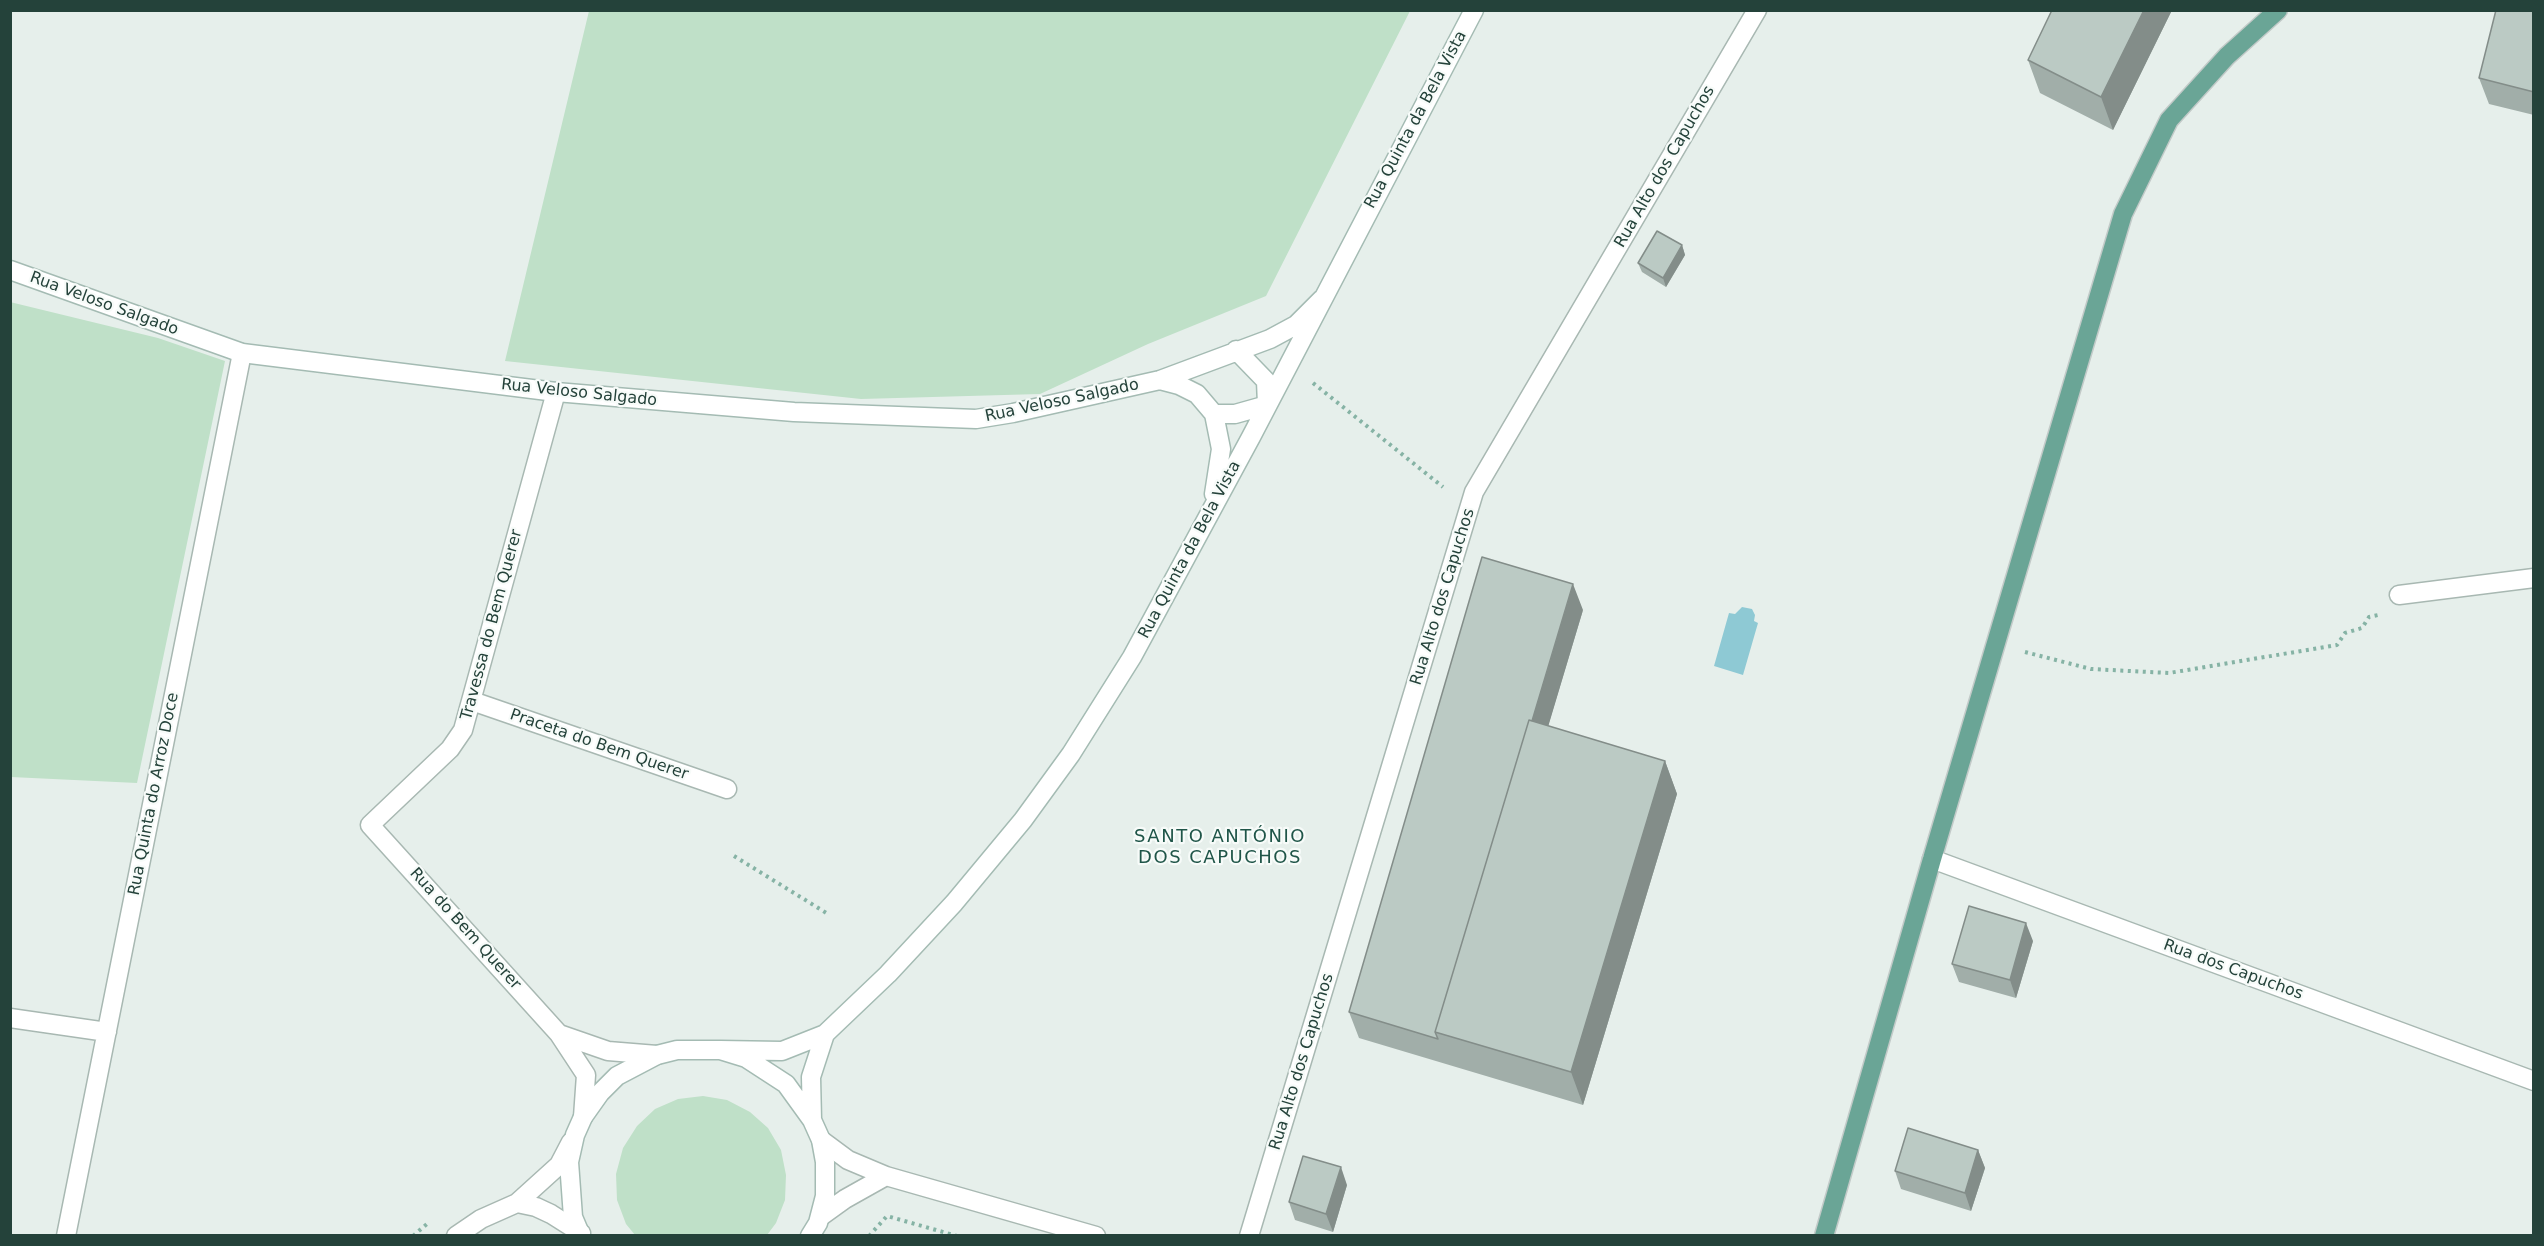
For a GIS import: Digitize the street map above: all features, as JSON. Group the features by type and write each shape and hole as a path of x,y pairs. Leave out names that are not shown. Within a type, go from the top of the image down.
{"main road":[{"path":"1824,1236 1932,859 2123,214 2169,120 2227,56 2278,10"}],"street":[{"name":"Rua Quinta da Bela Vista","path":"825,1034 888,974 954,903 1023,820 1071,754 1132,657 1268,405 1474,10"},
{"name":"Rua Alto dos Capuchos","path":"1249,1236 1474,492 1757,10"},
{"name":"Rua Veloso Salgado","path":"10,270 242,353 556,392 805,413 976,419 1013,413 1160,380 1270,339 1296,325 1322,299"},
{"path":"1212,507 1221,449 1214,414 1235,414 1268,405 1266,381 1236,350"},
{"name":"Rua Quinta do Arroz Doce","path":"66,1236 242,353"},
{"name":"Rua Veloso Salgado","path":"1160,380 1179,385 1197,394 1214,414"},
{"name":"Travessa do Bem Querer","path":"370,825 450,749 463,730 556,392"},
{"path":"2399,595 2534,578"},
{"name":"Praceta do Bem Querer","path":"472,701 727,789"},
{"name":"Rua do Bem Querer","path":"370,825 559,1034 586,1075 583,1117"},
{"name":"Rua dos Capuchos","path":"1932,859 2534,1081"},
{"path":"10,1018 107,1032"},
{"name":"Rua do Bem Querer","path":"559,1034 608,1052 657,1055"},
{"path":"456,1236 482,1219 517,1203 559,1165 583,1117 600,1093 617,1076 657,1055 678,1050 782,1051 825,1034"},
{"path":"812,1120 812,1077 825,1034"},
{"path":"720,1050 746,1058 786,1084 812,1120 825,1161 825,1196 820,1217 810,1236"},
{"path":"575,1135 569,1162 573,1217 581,1234"},
{"path":"820,1140 848,1160 886,1176 1056,1230 1096,1236"},
{"path":"820,1217 845,1199 886,1176"},
{"path":"517,1203 551,1214 581,1234"}],"path":[{"path":"1289,364 1469,508"},
{"path":"1996,643 2057,662 2091,669 2169,673 2337,645 2345,633 2362,628 2369,616 2383,614 2399,595"},
{"path":"734,856 828,914"},
{"path":"869,1236 887,1216 957,1236"}],"green space":[{"path":"589,10 1410,11 1266,296 1148,344 1040,394 861,399 505,361"},
{"path":"10,302 158,338 225,361 137,783 11,777"},
{"path":"703,1096 727,1100 750,1112 768,1128 781,1150 786,1175 785,1200 776,1223 767,1235 635,1235 626,1224 617,1200 616,1174 623,1148 637,1126 655,1109 678,1099"}],"water":[{"path":"1742,607 1752,609 1755,615 1754,621 1758,623 1743,675 1714,666 1729,613 1735,614"}],"building":[{"path":"2052,10 2144,10 2101,97 2028,60"},
{"path":"2496,10 2534,10 2534,92 2479,78"},
{"path":"1657,231 1682,245 1663,278 1638,263"},
{"path":"1482,557 1573,584 1532,721 1529,720 1435,1032 1438,1039 1349,1012"},
{"path":"1529,720 1665,761 1571,1072 1435,1032"},
{"path":"1969,906 2026,923 2010,980 1952,964"},
{"path":"1908,1128 1978,1150 1965,1193 1895,1171"},
{"path":"1303,1156 1341,1167 1326,1214 1289,1202"}],"district":[{"name":"SANTO ANTÓNIO DOS CAPUCHOS","path":"1220,847"}]}
